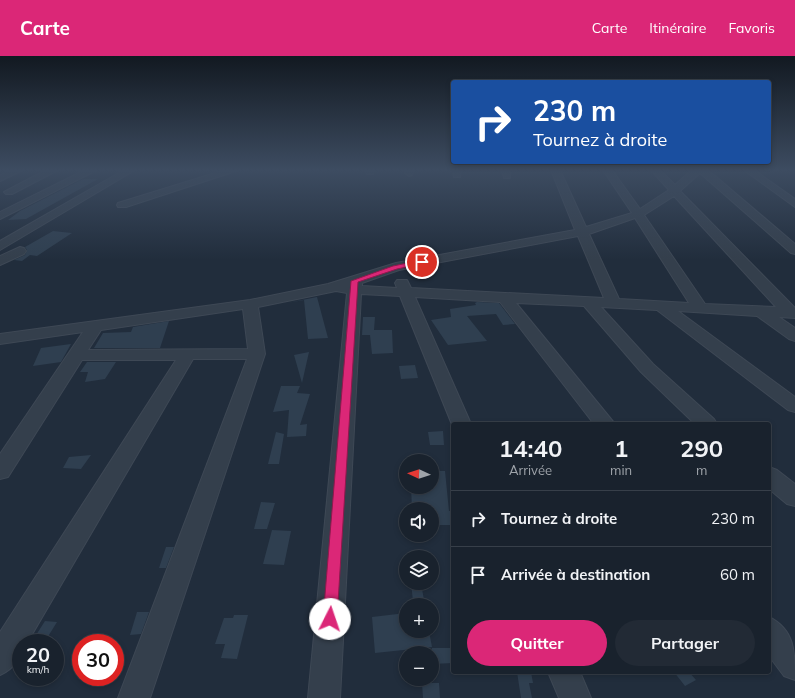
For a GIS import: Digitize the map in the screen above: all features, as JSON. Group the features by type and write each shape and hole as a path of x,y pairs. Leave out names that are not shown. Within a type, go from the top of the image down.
{"street":[{"path":"1,215 32,200"},
{"path":"0,246 79,200"},
{"path":"122,205 138,200"},
{"path":"568,200 613,303"},
{"path":"628,200 700,308"},
{"path":"355,285 396,267 582,232 638,214 660,200"},
{"path":"683,200 792,313"},
{"path":"737,200 795,250"},
{"path":"1,215 49,217"},
{"path":"0,261 20,251"},
{"path":"396,267 460,422"},
{"path":"0,339 250,304 331,288 355,285 406,292 792,313"},
{"path":"324,698 355,285"},
{"path":"505,298 603,422"},
{"path":"588,302 647,368 705,422"},
{"path":"134,698 257,354 250,304"},
{"path":"660,306 795,406"},
{"path":"761,311 795,336"},
{"path":"0,471 96,325"},
{"path":"0,660 188,354"},
{"path":"76,355 257,354"},
{"path":"771,478 795,497"},
{"path":"771,635 795,665"},
{"path":"565,674 575,698"}],"building":[{"path":"42,200 60,200 26,219 8,220 20,211"},
{"path":"53,231 72,233 37,256 30,255 22,261 14,260 25,255 27,250 25,247"},
{"path":"317,297 328,338 308,339 304,300 287,303"},
{"path":"475,303 499,303 515,324 503,325 496,314 467,316 487,341 448,345 431,320 451,317 450,309 476,305"},
{"path":"363,317 375,317 374,330 392,330 393,353 372,354 370,335 362,335"},
{"path":"169,321 160,348 94,348 103,333 131,332 133,327"},
{"path":"71,344 61,362 33,366 41,348"},
{"path":"309,352 302,383 294,355"},
{"path":"87,362 116,362 105,379 85,382 88,372 80,372"},
{"path":"415,365 418,378 401,379 399,366"},
{"path":"281,386 300,386 297,393 310,394 300,425 307,424 306,436 287,437 289,410 273,412"},
{"path":"443,431 444,445 430,445 428,432"},
{"path":"276,432 284,434 279,464 268,464"},
{"path":"91,455 81,469 63,468 69,457"},
{"path":"439,471 445,471 449,511 451,511 451,525 439,525 439,502 412,502 411,494 439,494"},
{"path":"261,502 275,503 267,529 254,529"},
{"path":"272,530 291,531 284,565 263,564"},
{"path":"166,547 174,547 166,568 159,568"},
{"path":"412,590 422,590 424,598 413,598"},
{"path":"137,612 149,612 141,634 130,635"},
{"path":"399,614 399,638 430,638 432,646 399,646 399,650 375,653 372,617"},
{"path":"234,615 248,615 237,659 221,658 225,644 215,644 224,618 233,618"},
{"path":"45,621 57,622 50,634 37,634"},
{"path":"439,648 451,648 451,663 439,664"},
{"path":"517,674 531,674 533,683 529,683 532,698 521,698"},
{"path":"676,674 691,674 696,680 685,686"},
{"path":"439,683 440,698 423,698 422,686 439,686"}],"route":[{"path":"330,619 355,281 396,267 422,262"}]}
